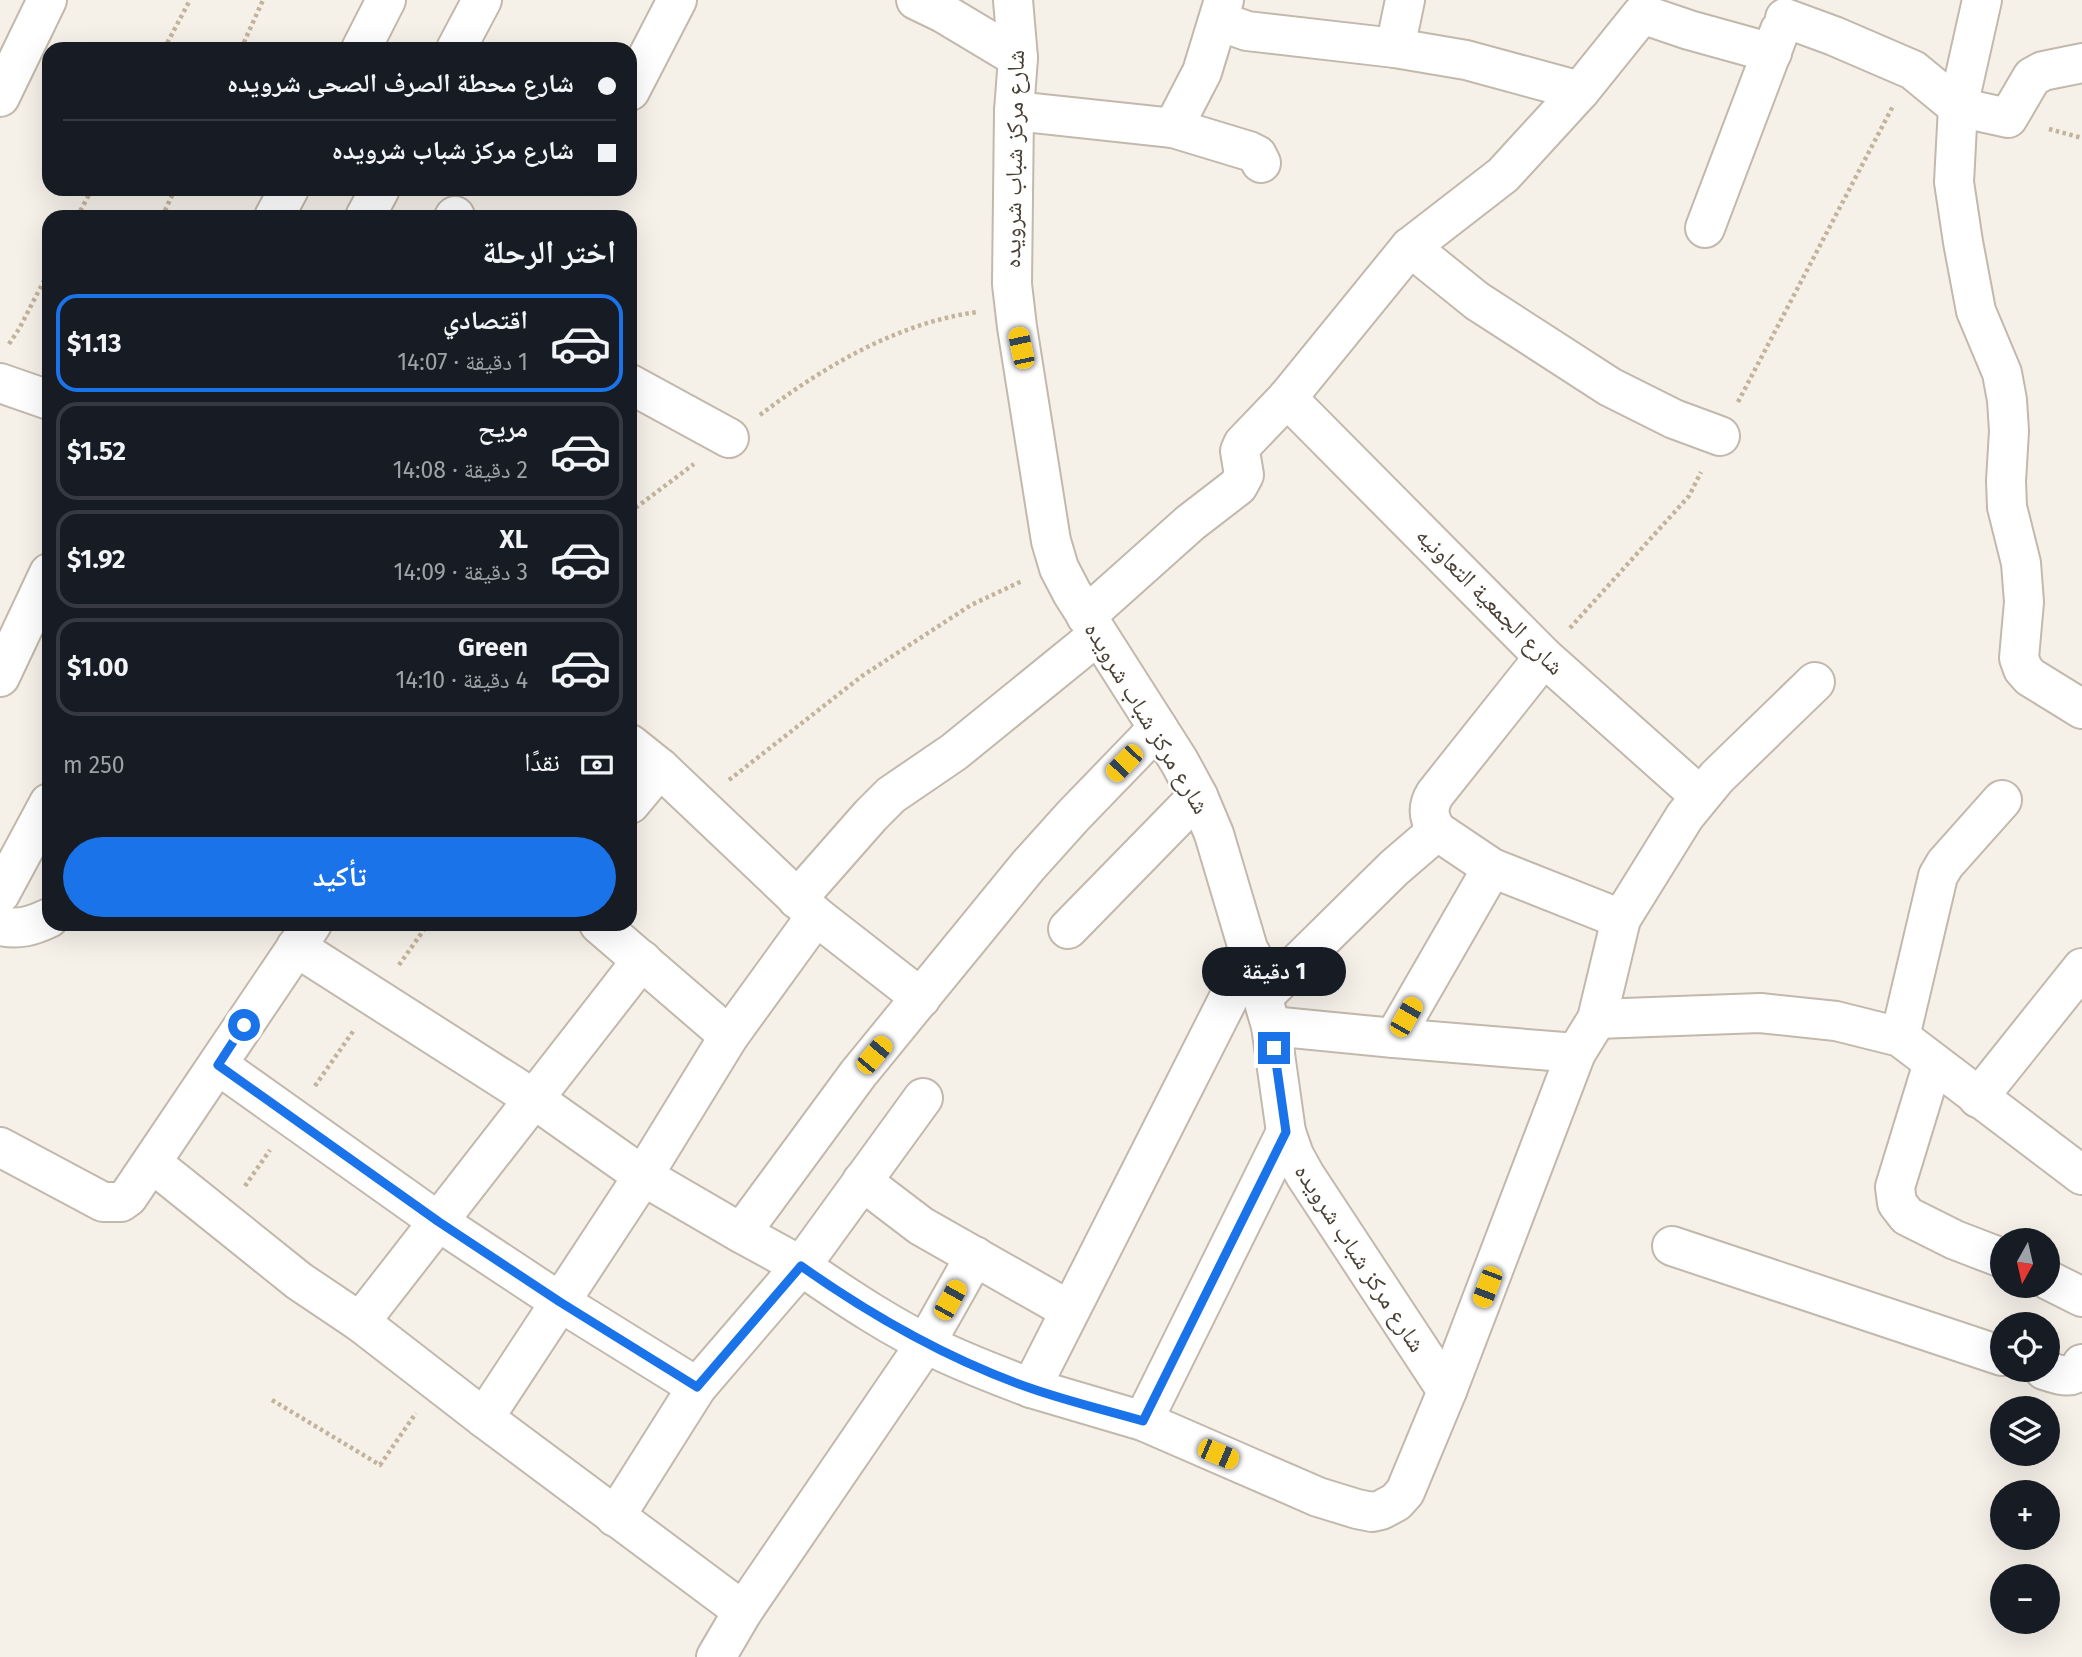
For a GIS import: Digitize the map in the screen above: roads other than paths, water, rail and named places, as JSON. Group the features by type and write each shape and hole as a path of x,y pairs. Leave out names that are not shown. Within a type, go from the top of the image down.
{"street":[{"path":"0,97 47,0"},
{"path":"364,42 386,0"},
{"path":"460,42 482,0"},
{"path":"637,77 677,0"},
{"path":"916,0 1018,58"},
{"name":"شارع مركز شباب شرويده","path":"1013,0 1018,58 1014,111 1014,306 1051,541 1059,568 1198,796 1214,834 1267,1012 1286,1132 1294,1155 1304,1175 1447,1391"},
{"path":"1395,48 1405,0"},
{"path":"1982,0 1958,107 1954,181 1976,311 2002,373 2007,400 2007,507 2021,563 2024,601 2019,658 2030,677 2082,709"},
{"path":"1222,9 1233,26 1247,31 1395,48 1466,60 1580,91"},
{"path":"1173,128 1202,72 1222,9"},
{"path":"1706,228 1788,9 1834,36 1913,69 1958,107 2008,118 2032,77 2043,71 2082,63"},
{"path":"484,1418 643,1176 806,908 871,815 891,795 954,752 1092,626 1189,523 1238,486 1244,475 1240,451 1243,444 1287,398 1410,247 1503,175 1580,91 1643,15 1772,53"},
{"path":"1014,111 1173,128 1249,151 1256,155 1261,163"},
{"path":"1410,247 1476,301 1610,387 1674,419 1720,436"},
{"path":"3,365 42,395"},
{"path":"637,388 729,438"},
{"name":"شارع الجمعية التعاونيه","path":"1287,398 1544,657 1700,796"},
{"path":"0,677 42,588"},
{"path":"1544,657 1435,794 1429,809 1432,823 1437,831 1492,868 1621,919"},
{"path":"0,1147 103,1202 121,1202 128,1197 152,1163 304,935 376,998 534,1099 643,1176 801,1266 852,1301 926,1343 1031,1388 1143,1421 1318,1497 1357,1509 1372,1512 1381,1510 1405,1492 1447,1391 1576,1054 1597,1019 1621,919 1700,796 1815,682"},
{"path":"741,1233 858,1074 1028,866 1158,728"},
{"path":"637,750 699,804 806,908 921,998"},
{"path":"637,796 660,768"},
{"path":"1068,929 1198,796"},
{"path":"1900,1037 1938,876 1945,864 2002,800"},
{"path":"0,894 42,816"},
{"path":"1267,1012 1395,868 1437,831"},
{"path":"1394,1038 1492,868"},
{"path":"0,926 14,929 30,927 42,921"},
{"path":"607,931 729,1037"},
{"path":"1031,1388 1251,954"},
{"path":"360,1322 642,960"},
{"path":"1978,1098 2076,988"},
{"path":"1267,1012 1394,1038 1576,1054"},
{"path":"1597,1019 1760,1013 1836,1021 1900,1037 2082,1175"},
{"path":"1933,1063 1895,1187 1897,1203 1907,1216 1955,1240 1990,1253"},
{"path":"218,1065 439,1222 560,1302 697,1387"},
{"path":"615,1517 697,1387 801,1266 923,1098"},
{"path":"1143,1421 1286,1132"},
{"path":"152,1163 299,1281 360,1322 743,1611"},
{"path":"862,1181 921,1226 1069,1310"},
{"path":"1672,1246 1990,1352"},
{"path":"716,1657 743,1611 926,1343 975,1256"},
{"path":"2060,1286 2082,1297"},
{"path":"2060,1375 2073,1375 2079,1371 2082,1364"}]}
